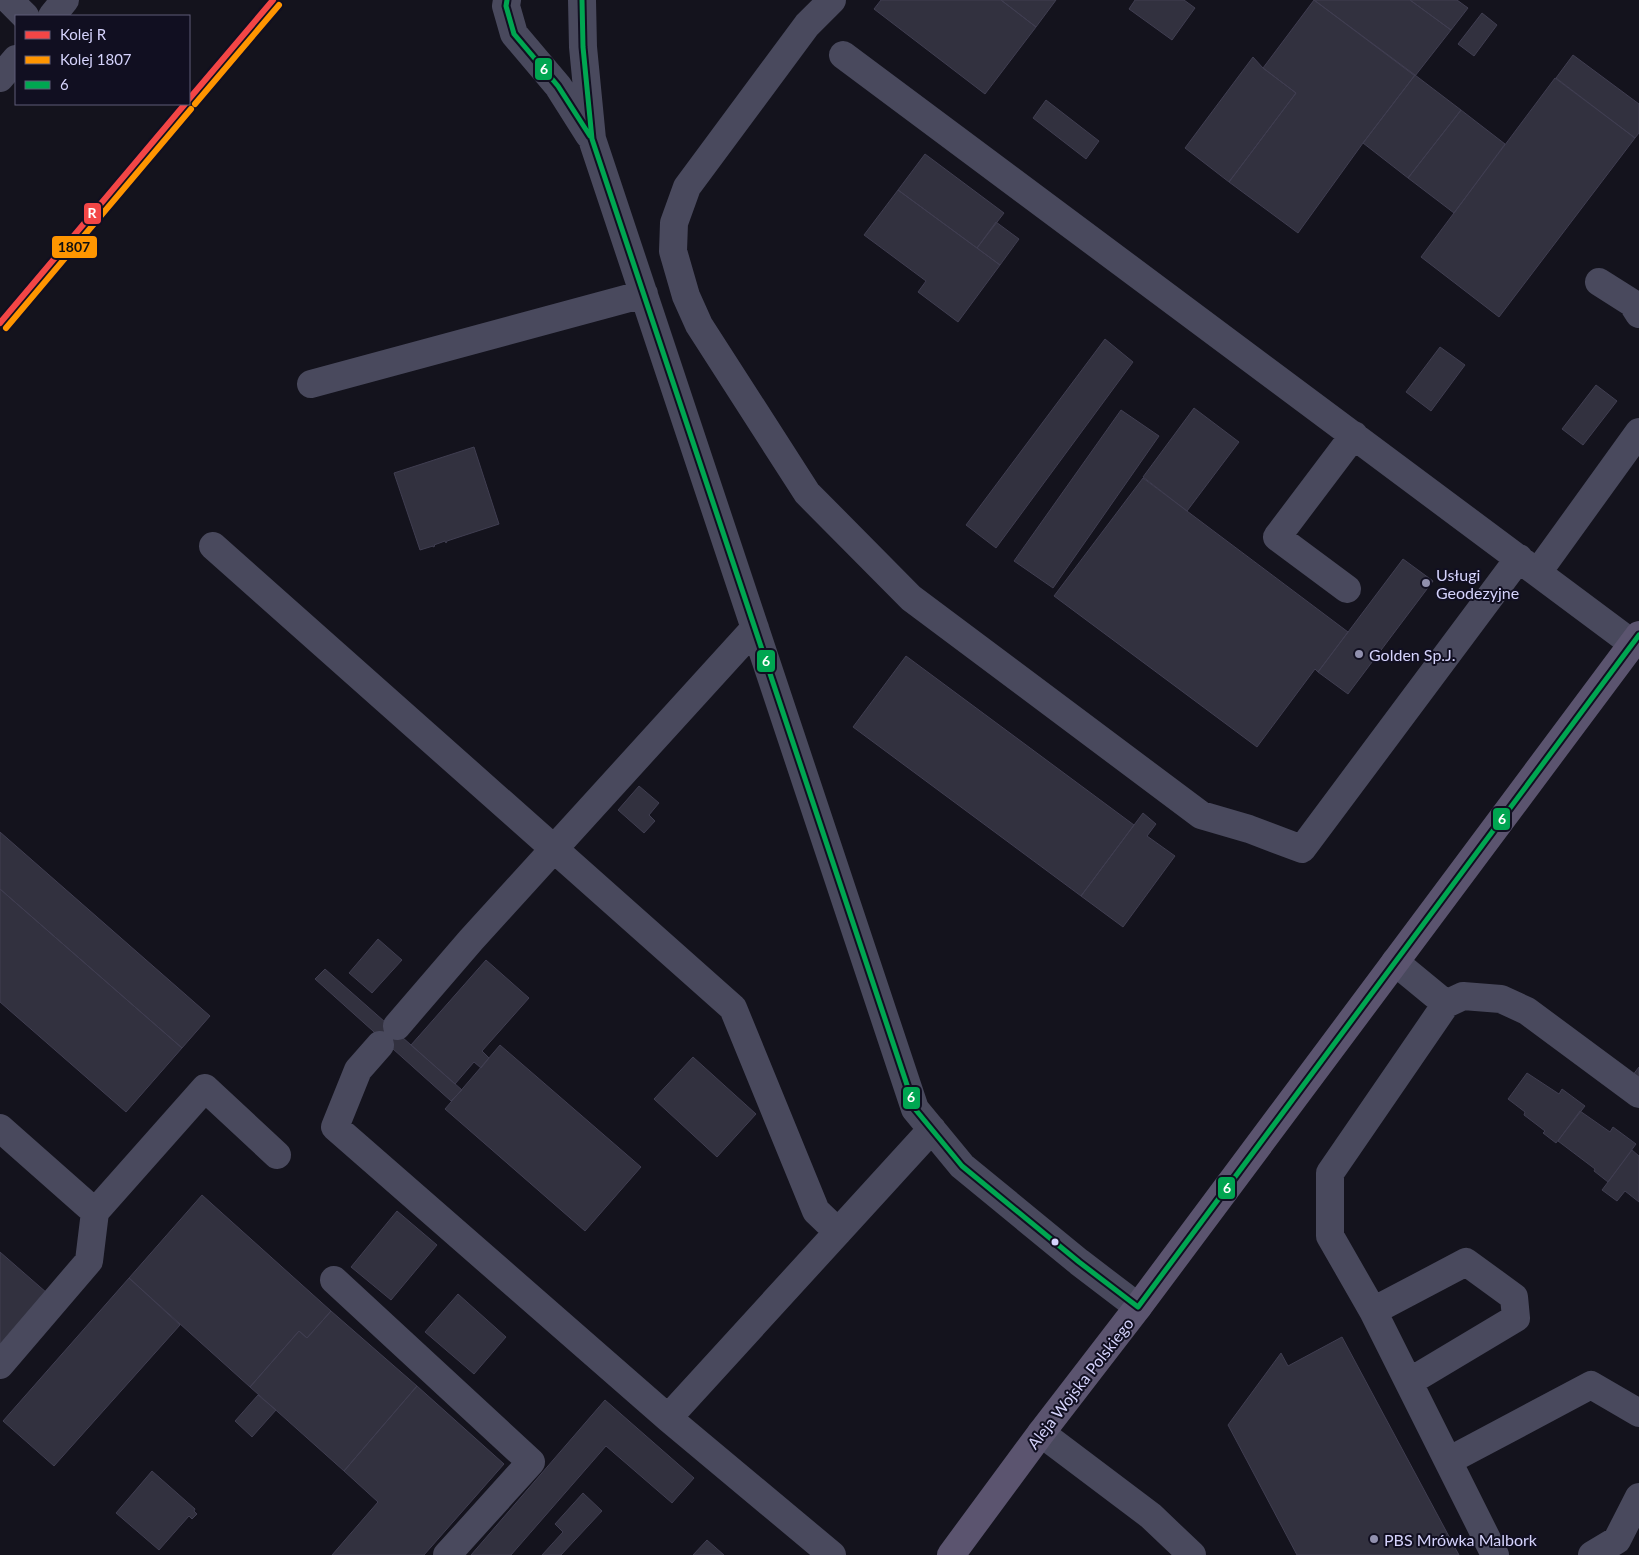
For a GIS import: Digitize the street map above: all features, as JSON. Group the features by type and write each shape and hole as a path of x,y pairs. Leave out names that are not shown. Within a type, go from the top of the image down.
{"main road":[{"name":"Aleja Wojska Polskiego","path":"951,1555 1636,639"}],"street":[{"path":"9,0 25,15"},
{"path":"53,15 65,0"},
{"path":"507,0 506,6 514,34 558,86 592,139"},
{"path":"582,0 583,47 592,139 916,1109 962,1166 1078,1262 1138,1307"},
{"path":"832,0 807,25 687,187 674,223 673,251 686,296 699,325 807,493 911,598 1201,815 1249,829 1302,849 1529,565 1639,432"},
{"path":"843,55 1529,565 1636,639"},
{"path":"0,78 15,60"},
{"path":"1599,282 1632,303 1639,314"},
{"path":"311,384 644,294"},
{"path":"1348,588 1277,537 1354,435"},
{"path":"213,546 733,1008 816,1211 838,1232"},
{"path":"755,628 471,940 358,1070 334,1127 668,1418 832,1555"},
{"path":"1395,962 1446,1004"},
{"path":"1496,1555 1373,1312 1330,1236 1330,1173 1446,1004 1463,996 1501,999 1527,1011 1639,1094"},
{"path":"0,1365 89,1261 95,1212 205,1088 277,1156"},
{"path":"0,1128 95,1212"},
{"path":"668,1418 932,1129"},
{"path":"1373,1312 1466,1262 1514,1297 1516,1318 1409,1382"},
{"path":"334,1280 531,1462 447,1555"},
{"path":"1448,1461 1591,1385 1639,1413"},
{"path":"1041,1433 1151,1516 1192,1555"},
{"path":"1592,1555 1617,1540 1639,1497"}],"building":[{"path":"881,0 1001,0 1036,27 985,94 874,9"},
{"path":"1001,0 1056,0 1036,27"},
{"path":"1135,0 1184,0 1195,8 1172,40 1129,9"},
{"path":"1314,0 1410,0 1451,30 1415,76"},
{"path":"1314,0 1415,75 1298,233 1229,182 1296,93 1263,68"},
{"path":"1410,0 1457,0 1468,8 1451,30"},
{"path":"1482,13 1497,25 1474,56 1458,44"},
{"path":"1573,55 1639,104 1639,133 1635,138 1556,78"},
{"path":"1253,57 1263,68 1296,93 1229,182 1185,148"},
{"path":"1415,75 1461,110 1408,178 1363,143"},
{"path":"1555,78 1635,138 1499,317 1421,257"},
{"path":"1046,100 1099,141 1086,159 1033,118"},
{"path":"1461,110 1505,144 1454,213 1408,178"},
{"path":"925,154 1004,213 977,248 898,190"},
{"path":"898,190 1000,265 958,322 918,292 926,281 864,235"},
{"path":"996,222 1019,239 1000,265 977,248"},
{"path":"1105,339 1133,362 996,548 966,525"},
{"path":"1440,347 1465,365 1431,411 1406,392"},
{"path":"1596,385 1617,401 1583,445 1562,429"},
{"path":"1194,408 1239,442 1187,511 1143,477"},
{"path":"1121,410 1159,436 1053,588 1014,561"},
{"path":"474,447 499,524 420,550 394,473"},
{"path":"1143,478 1348,632 1318,672 1315,669 1257,747 1054,596"},
{"path":"1403,559 1433,581 1348,694 1318,672"},
{"path":"906,656 1134,825 1081,896 853,727"},
{"path":"639,786 659,803 649,815 655,821 644,833 618,810"},
{"path":"1143,813 1156,824 1147,836 1175,856 1123,927 1081,896"},
{"path":"0,832 210,1016 182,1048 0,889"},
{"path":"0,889 182,1048 126,1112 0,1002"},
{"path":"378,939 402,960 372,993 349,973"},
{"path":"486,960 529,998 482,1051 489,1058 481,1068 474,1062 455,1084 411,1045"},
{"path":"325,969 462,1090 451,1101 315,979"},
{"path":"500,1045 641,1167 585,1231 445,1109"},
{"path":"693,1057 756,1114 717,1157 654,1099"},
{"path":"1639,1067 1639,1081 1632,1076"},
{"path":"1527,1073 1559,1094 1562,1089 1585,1106 1556,1143 1543,1133 1545,1131 1524,1115 1525,1112 1508,1099"},
{"path":"1580,1111 1610,1132 1613,1127 1636,1144 1608,1182 1594,1171 1595,1169 1558,1141"},
{"path":"1632,1150 1639,1156 1639,1202 1625,1191 1617,1201 1602,1190"},
{"path":"202,1195 331,1311 307,1338 299,1331 250,1387 129,1278"},
{"path":"397,1211 437,1245 391,1300 351,1267"},
{"path":"0,1252 47,1293 0,1346"},
{"path":"129,1278 180,1325 54,1466 3,1421"},
{"path":"458,1294 506,1337 474,1374 425,1332"},
{"path":"331,1311 417,1386 344,1471 250,1387 299,1331 307,1338"},
{"path":"1342,1337 1459,1555 1297,1555 1228,1425 1281,1353 1288,1366"},
{"path":"417,1386 504,1464 424,1555 332,1555 378,1502 344,1471"},
{"path":"258,1395 276,1410 252,1437 235,1421"},
{"path":"605,1400 694,1478 672,1503 606,1446 511,1555 471,1555"},
{"path":"152,1471 195,1509 194,1511 197,1514 192,1519 189,1516 159,1550 116,1513"},
{"path":"583,1493 602,1511 561,1555 542,1555 563,1532 555,1524"},
{"path":"707,1540 724,1555 693,1555"}],"rail line":[{"name":"R","path":"190,98 273,0"},
{"name":"1807","path":"195,104 279,5"},
{"name":"R","path":"0,323 184,105"},
{"name":"1807","path":"6,328 191,109"}],"transit line":[{"name":"6","path":"507,0 506,6 514,34 558,86 590,136"},
{"name":"6","path":"582,0 583,47 592,139 915,1109 962,1166 1079,1262 1138,1307 1639,635"}],"place":[{"name":"Usługi Geodezyjne","path":"1426,583"},
{"name":"Golden Sp.J.","path":"1359,654"},
{"name":"PBS Mrówka Malbork","path":"1374,1539"}]}
